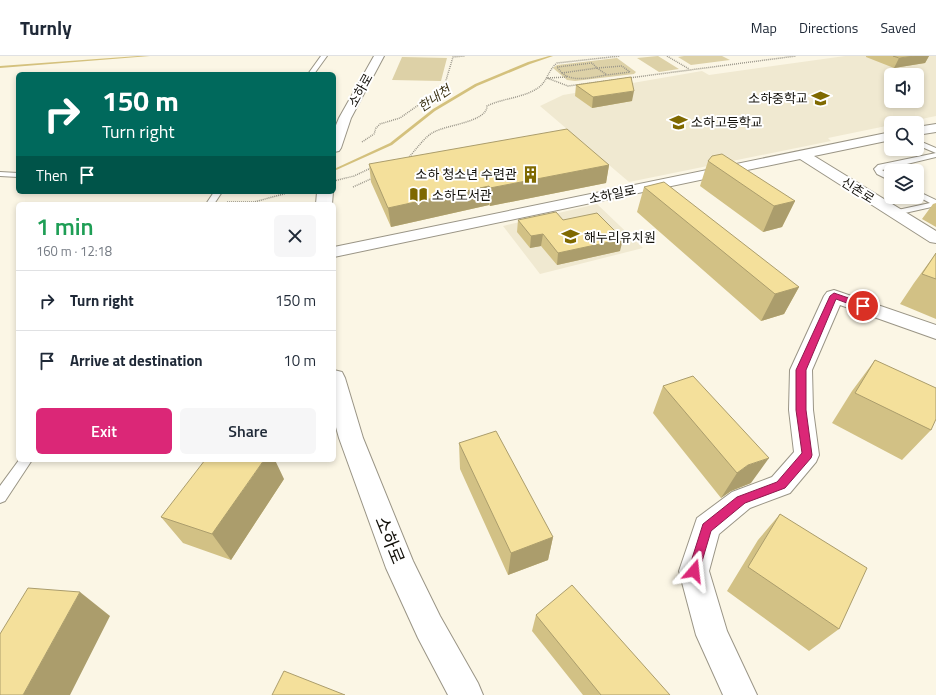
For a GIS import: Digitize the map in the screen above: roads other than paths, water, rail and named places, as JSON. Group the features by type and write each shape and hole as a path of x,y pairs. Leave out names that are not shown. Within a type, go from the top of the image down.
{"street":[{"name":"소하로","path":"336,143 345,118 379,56"},
{"path":"924,130 936,128"},
{"name":"소하일로","path":"336,252 884,137"},
{"name":"신촌로","path":"801,154 936,238"},
{"path":"740,695 712,635 694,571 707,528 741,500 781,485 807,455 801,410 801,370 834,296 936,332"},
{"name":"소하로","path":"336,385 351,438 401,568 429,627 466,695"}],"lane":[{"path":"312,72 324,56"},
{"path":"924,145 936,151"},
{"path":"889,164 936,154"},
{"path":"884,165 880,166 878,169 884,175"},
{"path":"0,174 16,175"},
{"path":"924,197 936,203"},
{"path":"896,213 936,203"},
{"path":"0,496 25,462"}],"waterway":[{"path":"0,67 149,56"},
{"name":"한내천","path":"336,169 391,144 434,110 476,85 529,63 552,56"}],"place":[{"name":"소하중학교","path":"821,98"},
{"name":"소하고등학교","path":"678,122"},
{"name":"소하 청소년 수련관","path":"530,174"},
{"name":"소하도서관","path":"419,195"},
{"name":"해누리유치원","path":"571,237"}]}
